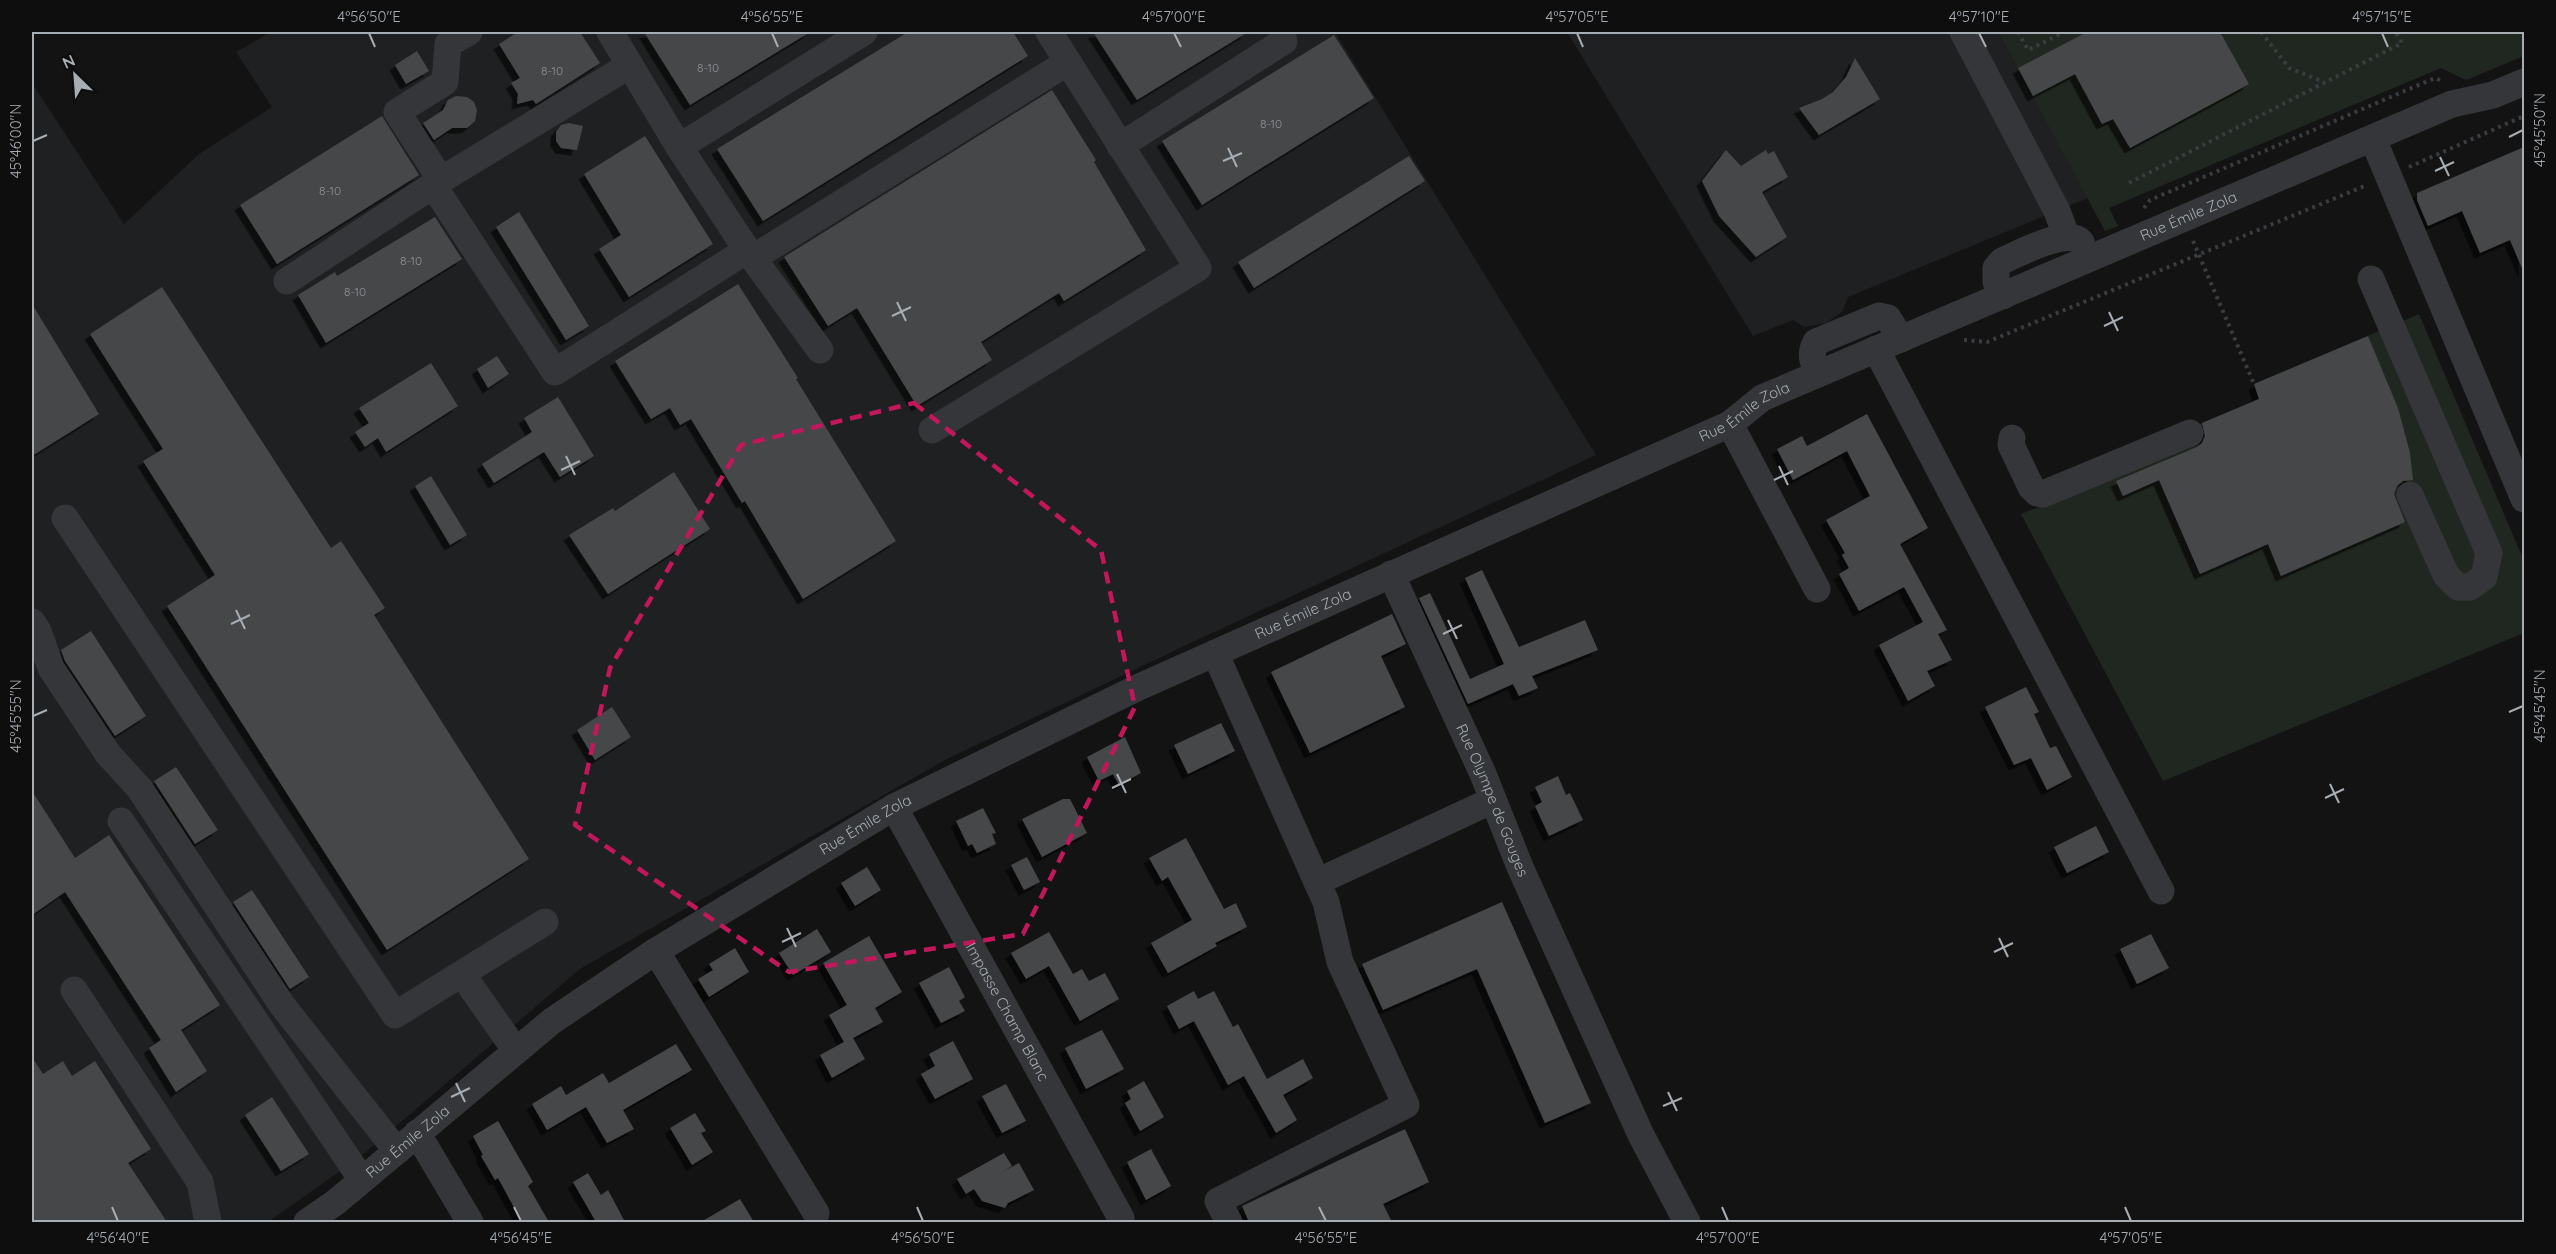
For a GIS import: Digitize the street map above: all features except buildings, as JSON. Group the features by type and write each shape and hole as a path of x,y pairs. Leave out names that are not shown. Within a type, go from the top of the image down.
{"street":[{"path":"469,32 448,44 445,82 397,112 437,182 555,372 1068,62"},
{"path":"610,32 679,147 750,254 820,350"},
{"path":"679,147 864,32"},
{"path":"932,430 1198,268 1049,32"},
{"path":"1963,32 2057,211 2066,235"},
{"path":"1120,146 1284,41"},
{"path":"286,281 437,182 630,65"},
{"name":"Rue Émile Zola","path":"307,1222 362,1180 552,1021 656,951 894,807 1128,692 1730,424 1762,398 2452,104 2493,95 2524,82"},
{"path":"2373,139 2524,499"},
{"path":"2003,296 1996,282 1996,268 2002,261 2066,235 2078,238 2091,258"},
{"path":"2371,279 2489,553 2484,577 2470,587 2458,587 2446,575 2410,495"},
{"path":"1818,374 1812,358 1812,350 1816,342 1879,316 1888,318 1900,339"},
{"path":"1876,349 2162,891"},
{"path":"1730,424 1817,589"},
{"path":"2012,438 2011,445 2031,487 2037,493 2043,494 2190,433"},
{"path":"65,518 395,1015 544,922"},
{"name":"Rue Olympe de Gouges","path":"1391,574 1641,1135 1687,1222"},
{"path":"32,622 38,631 51,668 108,754 140,789 282,1005 397,1151"},
{"path":"1215,653 1326,902 1340,962 1406,1105 1218,1201 1228,1222"},
{"path":"1317,882 1493,801"},
{"name":"Impasse Champ Blanc","path":"894,807 1121,1218"},
{"path":"121,821 362,1180"},
{"path":"656,951 816,1213"},
{"path":"462,974 516,1051"},
{"path":"74,990 200,1182 208,1222"},
{"path":"417,1133 470,1222"}],"path":[{"path":"2018,32 2028,50 2065,32"},
{"path":"2261,32 2289,68 2325,82"},
{"path":"2129,183 2402,43 2396,32"},
{"path":"2171,191 2254,384"}],"highlighted area":[{"path":"914,403 1101,550 1135,707 1023,934 789,972 575,825 610,668 741,445"}],"shaded area":[{"path":"271,32 1335,32 1596,455 1184,646 945,760 580,969 360,1157 268,1222 32,1222 32,83 124,224 199,154 272,107 236,52"},
{"path":"1567,32 1998,32 2088,198 1848,297 1842,312 1826,323 1804,327 1793,320 1753,336"},
{"path":"1998,32 2524,32 2524,56 2466,80 2441,68 2109,208 2118,226 2105,231"},
{"path":"2419,314 2524,561 2524,633 2163,781 2021,514 2115,478 2201,441 2195,426 2259,399 2254,384"}]}
